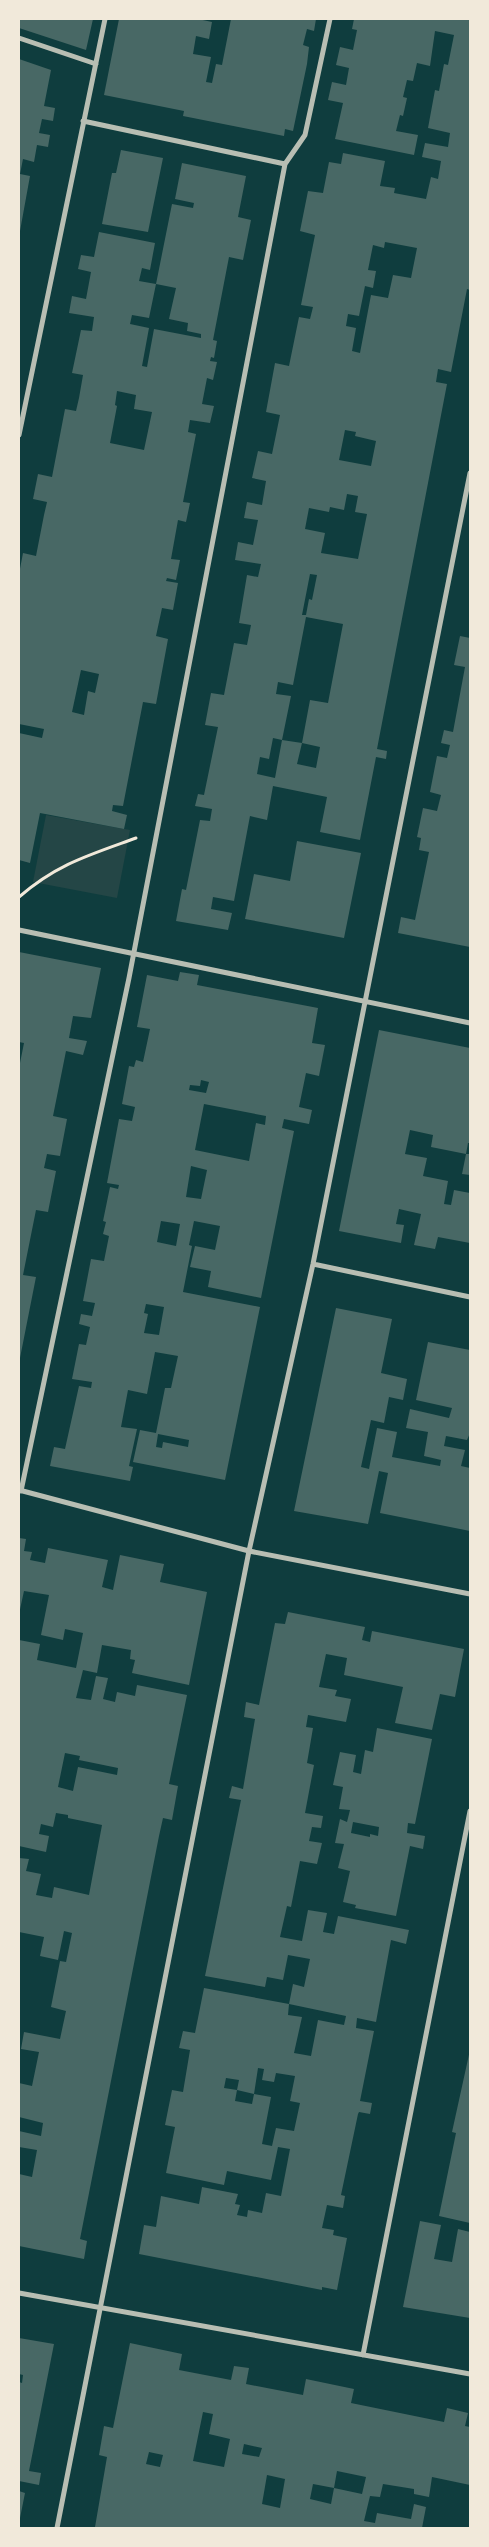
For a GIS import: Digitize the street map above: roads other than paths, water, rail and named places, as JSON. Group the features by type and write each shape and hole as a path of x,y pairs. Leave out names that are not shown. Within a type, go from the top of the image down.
{"street":[{"path":"19,435 105,19"},
{"path":"330,19 304,135 285,164 134,952 20,1491 249,1551 470,1594"},
{"path":"19,38 96,64"},
{"path":"83,121 285,164"},
{"path":"57,2528 249,1551 313,1264 470,473"},
{"path":"19,930 134,952 470,1023"},
{"path":"313,1264 470,1297"},
{"path":"362,2355 470,1811"},
{"path":"19,2293 470,2374"}]}
